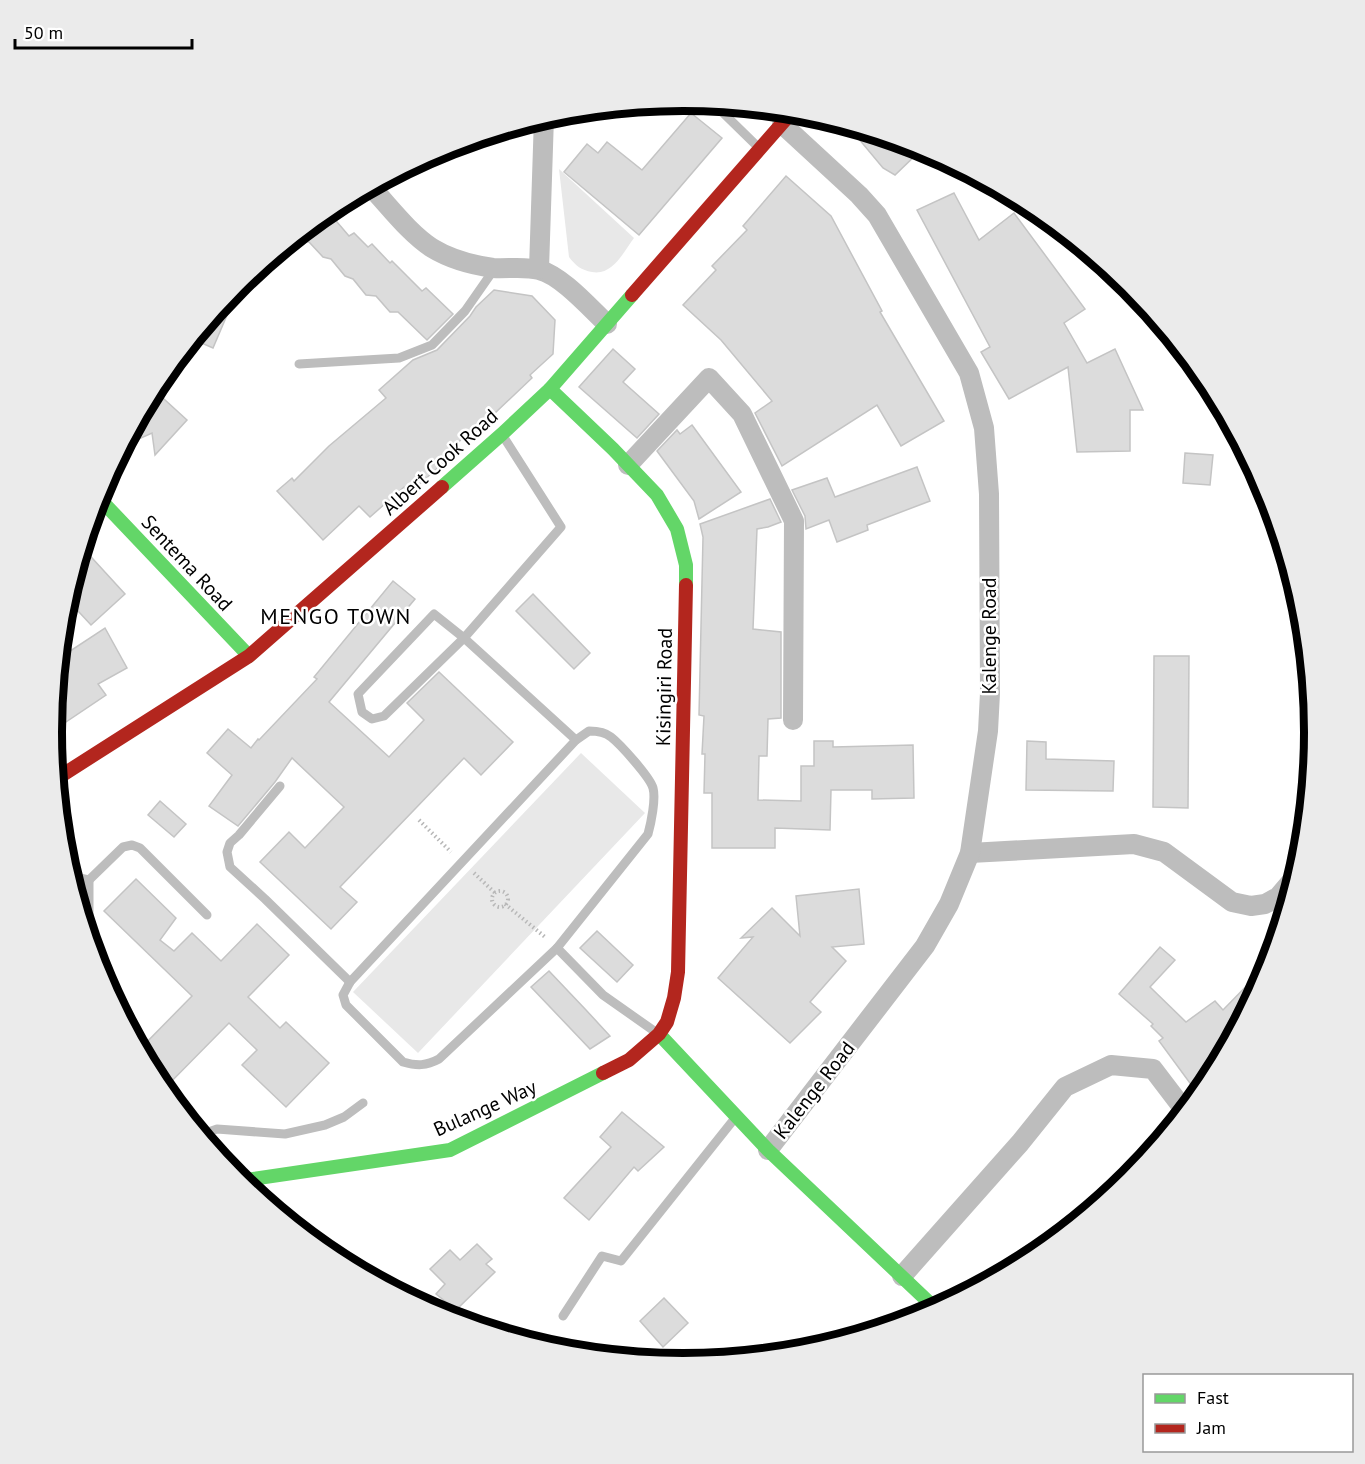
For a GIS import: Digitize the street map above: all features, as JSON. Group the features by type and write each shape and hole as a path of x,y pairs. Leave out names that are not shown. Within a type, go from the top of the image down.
{"main road":[{"name":"Albert Cook Road","path":"63,774 249,656 502,434 550,388 785,120"},
{"name":"Kisingiri Road","path":"550,388 657,495 677,529 686,565 678,972 667,1022 658,1034"},
{"name":"Sentema Road","path":"105,504 249,656"},
{"path":"658,1034 768,1150 929,1302"},
{"name":"Bulange Way","path":"252,1179 450,1150 629,1060 658,1034"}],"street":[{"name":"Kalenge Road","path":"768,1150 925,946 949,904 970,853 988,731 990,693 989,494 984,428 969,373 877,215 789,120"},
{"path":"538,269 544,127"},
{"path":"376,192 411,231 432,248 458,260 495,268 538,269 556,278 607,324"},
{"path":"628,465 709,378 742,414 794,521 793,720"},
{"path":"970,853 1134,844 1164,852 1232,902 1251,906 1265,904 1282,892"},
{"path":"902,1276 1020,1143 1065,1087 1111,1065 1153,1069 1180,1104"}],"lane":[{"path":"721,112 760,149"},
{"path":"299,364 399,358 432,345 465,311 495,268"},
{"path":"502,434 561,527 464,638 384,716 372,719 362,712 358,694 434,614 464,638 576,740"},
{"path":"589,731 598,731 611,737 648,777 653,790 651,822 648,834 557,948 439,1059 422,1065 403,1062 346,1005 343,995 350,982 576,740 589,731"},
{"path":"280,786 230,843 227,852 230,867 350,982"},
{"path":"89,914 89,880 123,847 132,845 140,848 207,915"},
{"path":"79,878 89,880"},
{"path":"557,948 603,995 658,1034"},
{"path":"208,1132 217,1129 285,1134 325,1125 344,1117 363,1103"},
{"path":"563,1316 602,1256 621,1261 737,1116"}],"path":[{"path":"500,891 505,893 507,897 505,904 501,907 496,906 492,900 493,895 500,891"},
{"path":"505,904 557,948"}],"shaded area":[{"path":"559,169 634,238 617,261 606,270 592,272 585,270 569,257"},
{"path":"581,753 645,813 418,1053 353,992"}],"building":[{"path":"691,113 722,138 639,235 564,172 587,144 598,153 607,142 642,170"},
{"path":"856,136 915,156 895,175 883,168"},
{"path":"786,176 831,216 882,311 880,312 944,421 901,446 877,405 782,466 755,413 772,401 721,340 683,305 716,270 712,266 747,230 743,226"},
{"path":"954,193 979,240 1014,213 1085,309 1064,323 1087,363 1115,349 1143,410 1130,410 1130,451 1077,452 1068,367 1009,399 981,352 990,347 917,210"},
{"path":"334,218 349,236 354,233 368,247 372,244 422,291 426,288 453,314 427,340 398,312 390,312 376,296 366,295 353,279 345,276 331,259 323,257 309,242 301,241"},
{"path":"494,290 532,296 555,320 553,354 530,375 532,378 476,431 474,428 441,458 444,462 409,494 404,487 370,517 359,506 323,540 277,491 292,478 294,481 329,446 386,398 379,390 413,360 437,350"},
{"path":"231,307 213,348 200,342"},
{"path":"613,349 635,369 623,382 659,414 637,438 579,387"},
{"path":"161,396 187,420 155,455 152,433 135,441"},
{"path":"692,425 741,492 699,519 694,501 657,451 677,430 680,434"},
{"path":"1185,453 1213,455 1210,485 1183,483"},
{"path":"917,467 930,501 867,525 868,530 837,542 829,520 806,529 805,516 792,490 827,478 835,497"},
{"path":"770,499 781,522 757,529 753,629 781,632 781,718 768,719 767,756 759,756 758,800 801,801 801,766 814,766 814,741 833,741 833,747 913,745 914,798 872,799 872,790 831,790 830,830 775,828 775,848 712,848 712,793 704,793 705,754 702,754 704,716 699,715 703,537 700,524"},
{"path":"88,553 125,594 91,625 74,607"},
{"path":"393,581 415,599 329,702 389,757 424,720 407,703 439,672 513,742 481,775 464,758 340,887 357,902 331,929 260,862 289,832 305,848 344,807 292,758 238,826 209,806 232,775 207,753 228,729 251,748 317,679 314,677"},
{"path":"533,594 590,653 574,669 516,611"},
{"path":"105,628 127,668 98,684 106,695 62,724 63,691 67,653"},
{"path":"1154,656 1189,656 1188,808 1153,807"},
{"path":"1027,741 1046,742 1046,759 1114,761 1113,791 1026,790"},
{"path":"160,801 186,824 174,837 148,815"},
{"path":"136,879 176,918 160,940 174,951 192,933 221,961 257,924 289,955 248,997 280,1028 286,1022 329,1063 286,1107 242,1065 257,1050 229,1023 170,1083 146,1043 192,996 104,911"},
{"path":"859,889 864,944 832,947 846,961 810,1002 821,1012 790,1043 718,978 753,937 741,938 772,908 800,936 796,896"},
{"path":"597,931 633,965 617,982 580,948"},
{"path":"1160,947 1175,960 1150,987 1186,1022 1215,1001 1223,1010 1251,982 1220,1043 1192,1086 1159,1041 1163,1038 1151,1026 1153,1024 1119,994"},
{"path":"549,971 610,1036 590,1049 531,987"},
{"path":"622,1112 664,1147 638,1171 634,1167 589,1220 564,1198 611,1147 600,1137"},
{"path":"477,1244 492,1259 486,1264 495,1272 456,1310 436,1294 445,1284 430,1269 450,1250 460,1260"},
{"path":"664,1298 688,1323 663,1347 640,1321"}],"traffic: fast":[{"path":"442,487 550,389 632,295"},
{"path":"550,389 657,495 677,529 686,565 686,585"},
{"path":"105,504 249,656"},
{"path":"659,1034 768,1150 929,1302"},
{"path":"252,1179 450,1150 603,1073"}],"traffic: jam":[{"path":"632,295 785,120"},
{"path":"63,774 249,656 442,487"},
{"path":"603,1073 629,1060 659,1034 667,1022 674,998 678,972 686,585"}],"district":[{"name":"MENGO TOWN","path":"336,616"}]}
